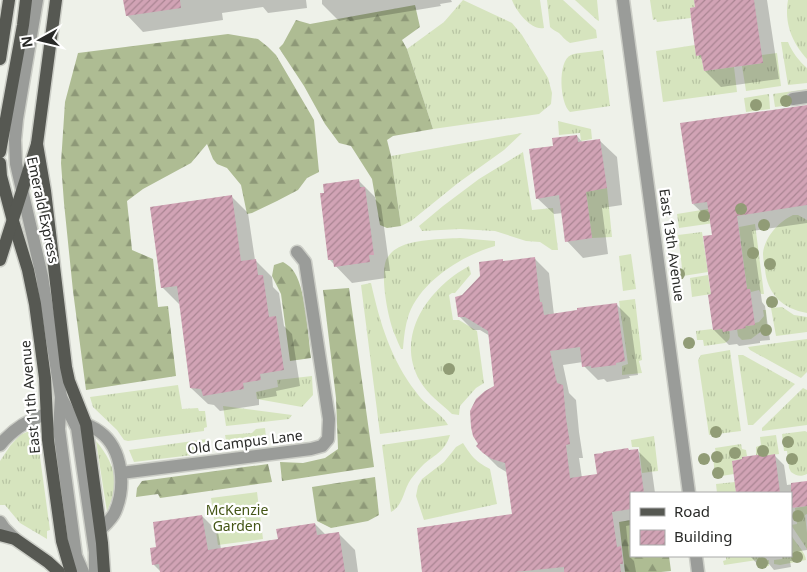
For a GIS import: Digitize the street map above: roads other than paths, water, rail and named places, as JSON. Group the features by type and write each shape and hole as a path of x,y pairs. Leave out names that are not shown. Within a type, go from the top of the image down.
{"main road":[{"path":"0,59 9,0"},
{"path":"0,152 26,0"},
{"path":"0,260 37,144 56,0"},
{"path":"37,144 45,191 66,367 69,381 86,424 104,572"},
{"name":"East 11th Avenue","path":"0,163 1,176 28,270 35,304 45,378 48,440 62,541 71,572"},
{"path":"0,535 15,539 59,572"}],"street":[{"name":"Emerald Express","path":"38,0 17,119 15,140 16,164 42,276 61,398 59,429 76,556 83,572"},
{"name":"East 13th Avenue","path":"623,0 689,492"},
{"path":"793,99 807,97"},
{"name":"Old Campus Lane","path":"121,473 312,449 322,446 328,439 328,419 306,262 296,252"},
{"name":"Emerald Express","path":"61,398 77,428 95,552 95,572"},
{"path":"0,445 17,428 46,414"},
{"path":"86,424 100,432 112,447 118,459 121,473 121,486 115,513 100,530"},
{"path":"0,522 15,539"},
{"path":"696,557 698,572"}],"park label":[{"name":"McKenzie Garden","path":"237,518"}]}
